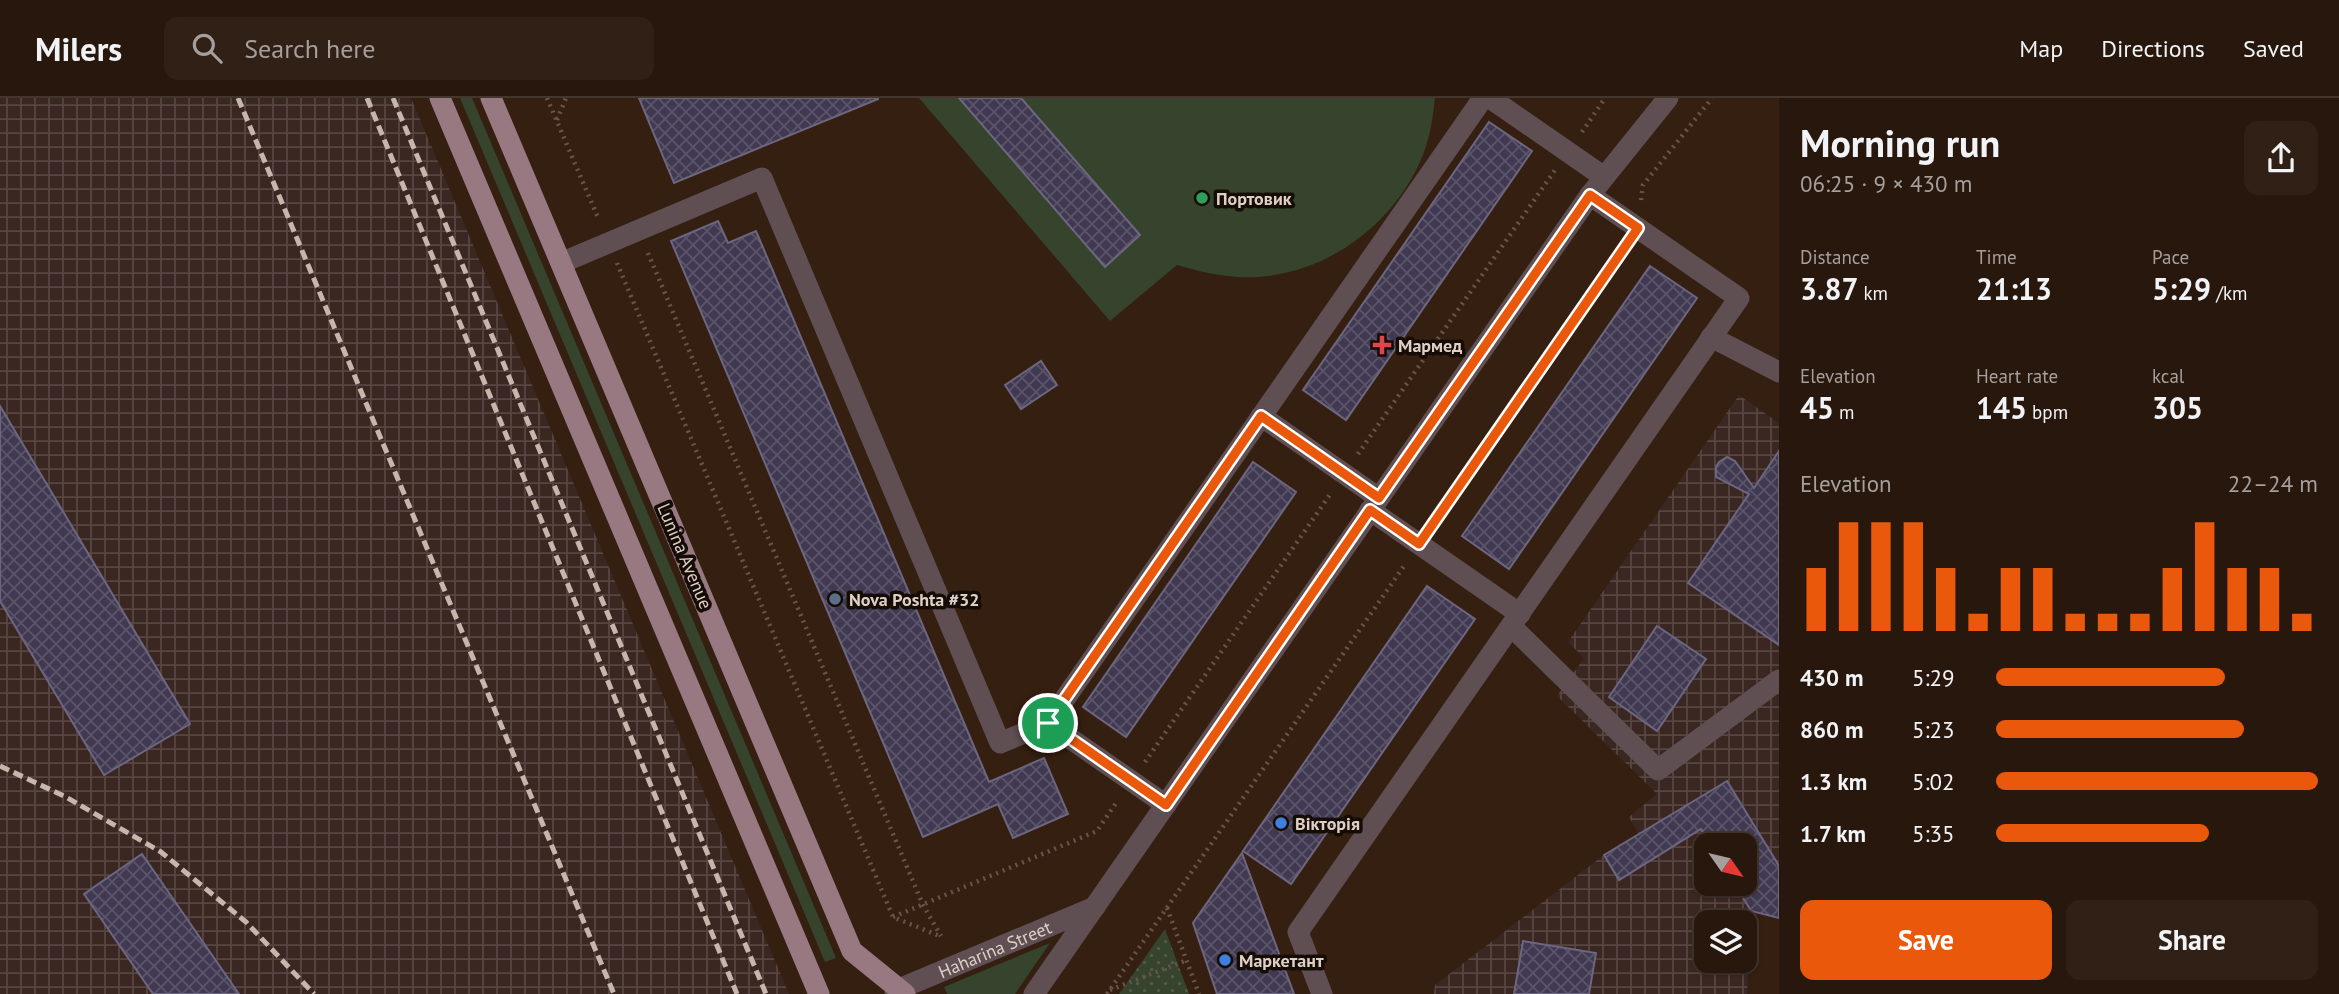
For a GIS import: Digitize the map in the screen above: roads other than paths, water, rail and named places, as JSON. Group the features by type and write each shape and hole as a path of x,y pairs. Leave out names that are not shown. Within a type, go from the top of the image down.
{"main road":[{"path":"440,98 819,994"},
{"name":"Lunina Avenue","path":"491,98 852,951 900,992"}],"street":[{"path":"561,263 762,178 1000,743 1048,723 1483,98"},
{"path":"1490,98 1604,177"},
{"name":"Haharina Street","path":"1034,994 1590,195 1665,99"},
{"path":"1322,994 1298,932 1739,298 1590,195"},
{"path":"1711,337 1779,372"},
{"path":"1261,416 1374,504 1419,544 1515,620 1658,770 1779,680"},
{"path":"1048,723 1166,805"},
{"name":"Haharina Street","path":"900,992 1095,906"}],"railway":[{"path":"238,98 614,994"},
{"path":"367,98 737,994"},
{"path":"393,98 766,994"},
{"path":"0,766 66,797 161,852 246,922 314,994"}],"place":[{"name":"Портовик","path":"1202,198"},
{"name":"Мармед","path":"1382,345"},
{"name":"Nova Poshta #32","path":"835,599"},
{"name":"Вікторія","path":"1281,823"},
{"name":"Маркетант","path":"1225,960"}]}
